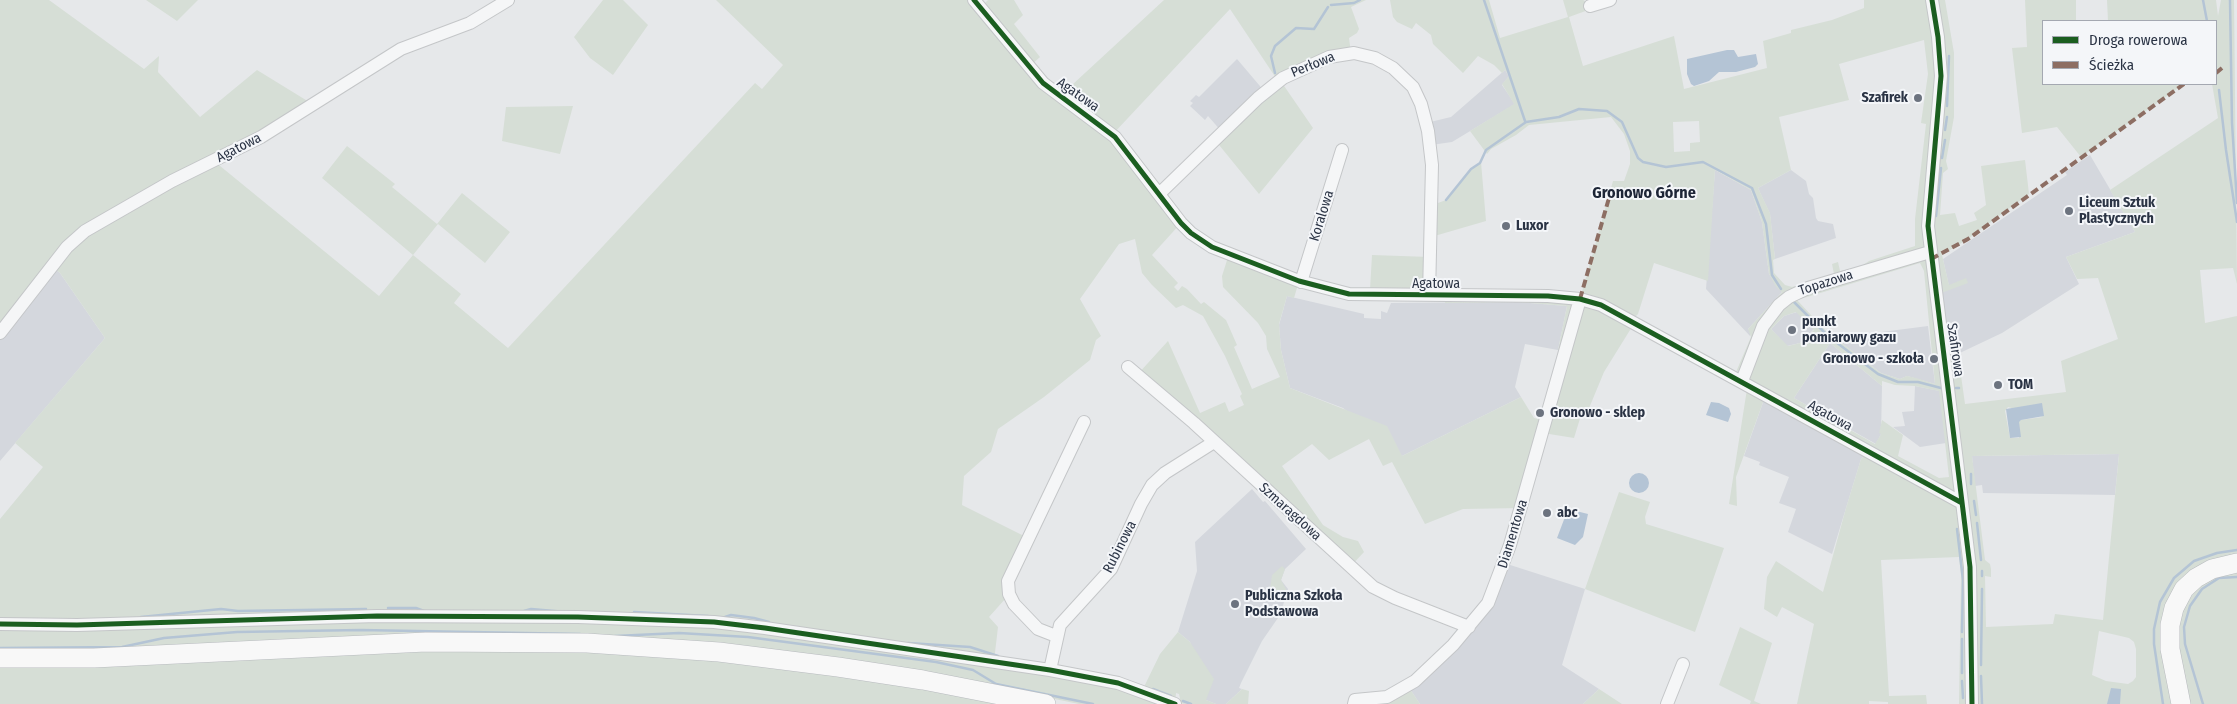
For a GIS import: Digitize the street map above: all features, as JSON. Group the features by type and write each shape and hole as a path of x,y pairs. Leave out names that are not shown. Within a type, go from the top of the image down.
{"highway":[{"path":"2181,704 2170,649 2170,625 2174,608 2184,590 2196,578 2212,569 2237,563"},
{"path":"0,658 94,658 426,642 587,644 719,652 838,667 923,680 1046,704"}],"street":[{"name":"Agatowa","path":"0,333 67,247 85,230 172,181 261,137 401,50 470,23 508,0"},
{"name":"Agatowa","path":"974,0 1043,83 1115,137 1181,223 1205,244 1301,282 1358,295 1529,296 1580,299 1601,305 1962,503"},
{"path":"1590,6 1610,0"},
{"name":"Szafirowa","path":"1932,0 1938,37 1941,76 1928,205 1930,252 1970,578 1972,704"},
{"name":"Perłowa","path":"1159,194 1258,98 1283,78 1329,56 1354,53 1374,58 1393,68 1413,87 1418,97 1428,132 1432,165 1430,295"},
{"name":"Koralowa","path":"1301,282 1342,150"},
{"name":"Topazowa","path":"1742,381 1763,326 1779,305 1789,297 1808,288 1930,252"},
{"name":"Diamentowa","path":"1355,702 1387,697 1408,686 1432,666 1469,628 1490,599 1504,563 1580,299"},
{"name":"Szmaragdowa","path":"1128,367 1214,442 1373,587 1432,614 1469,628"},
{"path":"1056,636 1036,627 1014,604 1009,594 1008,581 1084,422"},
{"name":"Rubinowa","path":"1050,670 1056,636 1060,625 1111,569 1141,504 1152,485 1171,469 1214,442"},
{"path":"0,624 77,625 377,616 667,620 765,628 1050,670 1118,683 1175,704"},
{"path":"1667,704 1683,664"}],"shaded area":[{"path":"0,0 49,0 144,69 159,56 158,72 200,117 257,70 314,105 214,161 379,296 413,255 461,294 454,303 508,348 755,83 762,89 783,65 716,0 974,0 981,7 988,0 1014,0 1023,15 1014,24 1040,57 1029,67 1059,97 1164,0 1366,0 1351,7 1359,29 1357,33 1349,38 1351,53 1280,80 1313,128 1259,194 1215,140 1278,81 1230,9 1113,134 1181,223 1152,255 1178,283 1174,287 1178,291 1182,286 1187,289 1201,304 1204,302 1226,320 1237,345 1234,347 1252,389 1280,377 1267,349 1266,336 1258,323 1223,287 1222,276 1229,254 1299,281 1294,298 1287,296 1279,324 1281,350 1290,388 1387,426 1402,456 1521,397 1534,418 1541,420 1566,352 1558,350 1567,306 1518,302 1445,303 1445,300 1580,299 1613,181 1624,181 1630,164 1630,151 1624,134 1611,117 1529,125 1516,135 1491,149 1487,154 1470,131 1514,104 1502,84 1509,76 1505,70 1502,73 1494,65 1478,56 1463,73 1433,44 1431,35 1416,23 1412,29 1397,22 1393,17 1390,0 1489,0 1500,38 1568,17 1563,0 1583,0 1589,3 1591,9 1569,17 1583,66 1674,36 1684,89 1767,68 1763,41 1791,33 1791,30 1832,20 1864,8 1864,0 1945,0 1954,53 1954,117 1946,161 1948,169 1943,173 1940,215 1955,213 1959,226 1977,220 1974,213 1986,205 1981,166 2025,160 2029,194 1968,239 1942,255 1949,285 1966,278 1968,283 1936,295 1945,360 1958,354 1965,404 2066,392 2061,361 2118,339 2098,278 2077,279 2066,257 2135,232 2110,190 2218,118 2212,85 2217,85 2217,20 2108,20 2107,0 2216,0 2218,16 2221,0 2234,0 2237,284 2233,268 2200,270 2205,323 2237,316 2237,557 2180,581 2174,704 1959,704 1961,575 1959,557 1881,560 1889,696 1926,695 1927,704 1888,704 1888,702 1869,701 1869,704 1797,704 1814,624 1782,607 1777,617 1764,609 1767,577 1776,561 1823,592 1861,459 1866,454 1766,394 1736,477 1737,506 1729,504 1747,389 1736,372 1751,337 1748,329 1782,292 1776,287 1769,274 1762,222 1751,190 1715,170 1708,281 1654,263 1638,314 1632,320 1635,322 1604,372 1587,413 1582,412 1574,438 1543,433 1521,508 1463,509 1425,524 1392,462 1383,466 1369,439 1329,460 1312,444 1282,466 1323,525 1343,537 1358,541 1364,552 1350,567 1137,375 1168,341 1200,413 1225,402 1229,412 1244,405 1240,396 1242,394 1225,356 1203,316 1183,305 1176,308 1152,285 1142,273 1135,239 1119,244 1080,299 1101,336 1096,340 1090,360 1044,397 998,429 991,452 964,476 962,505 1024,536 1006,598 989,617 998,627 994,661 1142,691 1160,654 1178,632 1190,642 1214,679 1206,700 1216,704 1184,704 1181,703 1179,694 1176,693 1175,704 1079,704 997,687 769,652 192,646 0,652 0,519 43,467 15,443 105,338 60,273 52,267 0,333","holes":["1924,40 1928,74 1921,123 1926,124 1915,219 1915,246 1869,261 1860,267 1840,271 1838,262 1832,264 1834,274 1792,287 1785,285 1774,273 1773,260 1775,259 1770,213 1758,188 1791,170 1779,117 1849,100 1839,64","1699,121 1700,142 1690,143 1690,151 1674,152 1673,122","1920,263 1924,271 1935,384 1907,376 1900,379 1881,373 1826,331 1797,300","1796,312 1814,330 1800,343 1788,346 1771,329 1784,316","1830,343 1882,386 1882,381 1895,385 1915,386 1939,391 1949,477 1939,478 1898,456 1903,435 1882,420 1879,433 1881,434 1875,444 1794,398","2008,407 2043,417 2019,421 2019,438 2010,438 2005,411","2119,454 2103,620 2055,614 2053,624 1986,627 1985,576 1991,577 1991,569 1990,564 1985,560 1972,456","2099,631 2129,638 2134,642 2136,649 2136,677 2133,681 2128,684 2106,681 2092,675"]},
{"path":"146,0 198,0 177,21"},
{"path":"603,0 623,0 648,25 613,75 590,58 574,37"},
{"path":"2025,0 2076,0 2076,20 2042,20 2042,85 2183,85 2081,157 2057,127 2022,133 2012,48 2027,47"},
{"path":"1237,59 1265,92 1222,132 1208,116 1205,120 1190,106 1193,103 1190,101 1196,95 1199,97"},
{"path":"1505,70 1509,76 1502,85 1515,104 1452,142 1431,145 1426,123 1451,117"},
{"path":"573,106 560,154 502,141 506,107"},
{"path":"347,146 395,184 392,187 437,224 462,193 510,232 485,263 438,224 413,255 322,178"},
{"name":"Liceum Sztuk Plastycznych","path":"2090,155 2135,232 2066,257 2079,284 2002,333 1945,360 1936,295 1966,279 1949,286 1943,259 2067,175 2065,172"},
{"path":"1481,162 1486,221 1431,237 1431,215 1438,203 1446,200 1471,169"},
{"path":"1715,170 1751,190 1762,222 1769,274 1782,292 1748,329 1751,332 1750,336 1706,289"},
{"path":"1791,170 1806,181 1809,194 1813,198 1816,218 1818,221 1833,224 1836,238 1775,259 1770,214 1758,188"},
{"path":"1372,255 1430,257 1429,295 1370,290"},
{"path":"52,266 60,273 105,338 0,461 0,333"},
{"path":"1287,296 1364,314 1364,318 1381,319 1381,311 1387,313 1391,303 1518,302 1567,306 1558,350 1525,344 1515,387 1521,397 1402,456 1343,408 1290,388 1281,350 1279,325"},
{"path":"1797,312 1814,329 1800,343 1787,346 1771,329 1784,316"},
{"path":"1928,326 1935,384 1907,376 1900,379 1881,373 1835,338"},
{"path":"1830,343 1882,386 1881,434 1876,444 1794,398"},
{"path":"1915,386 1940,391 1946,443 1920,447 1893,427 1905,426 1902,412 1914,411"},
{"path":"1766,394 1866,454 1861,459 1832,554 1788,532 1796,509 1779,503 1789,477 1759,465 1760,462 1744,456"},
{"path":"2119,454 2115,495 1983,493 1982,485 1975,486 1972,456"},
{"name":"Publiczna Szkoła Podstawowa","path":"1252,489 1263,502 1265,501 1306,549 1285,569 1281,580 1288,589 1280,615 1262,641 1241,683 1239,688 1242,689 1226,704 1216,704 1206,700 1190,642 1178,632 1197,571 1195,542"},
{"path":"1619,492 1650,502 1645,517 1646,524 1724,548 1695,632 1585,589"},
{"path":"1504,563 1585,589 1562,665 1599,689 1583,704 1420,704 1408,686 1477,619"},
{"path":"1282,566 1285,569 1281,580 1287,591 1270,590 1272,575"},
{"path":"2237,573 2237,704 2190,704 2180,656 2179,621 2186,604 2195,591 2208,580 2219,575"},
{"path":"1740,627 1772,643 1754,701 1761,704 1750,704 1751,701 1719,685"},
{"path":"413,651 584,651 742,663 888,682 1007,704 0,704 0,665"},
{"path":"1408,686 1420,704 1354,704"},
{"path":"1242,689 1249,691 1248,704 1226,704"},
{"path":"1599,689 1622,704 1583,704"}],"water":[{"path":"1734,50 1738,57 1756,54 1758,64 1755,67 1736,72 1719,72 1709,81 1694,86 1691,84 1687,74 1687,59"},
{"path":"1711,402 1719,403 1729,408 1731,414 1728,422 1706,415"},
{"path":"2042,403 2044,416 2021,420 2019,422 2021,437 2010,438 2006,409"},
{"path":"1635,473 1643,473 1649,479 1649,487 1643,493 1635,493 1629,487 1629,479"},
{"path":"1568,509 1588,514 1583,537 1575,545 1557,538"},
{"path":"2111,688 2121,689 2120,704 2107,704"}],"waterway":[{"path":"1331,5 1354,3 1360,0"},
{"path":"1484,0 1525,121"},
{"path":"2203,0 2207,20"},
{"path":"2230,0 2232,123 2237,203"},
{"path":"1275,73 1271,56 1275,46 1296,28 1314,29 1328,7"},
{"path":"1947,106 1949,56"},
{"path":"2219,90 2237,222"},
{"path":"1446,200 1471,169 1480,163 1486,150 1526,122 1559,117 1579,109 1607,111 1622,122 1638,158 1643,162 1666,167 1703,162 1752,188 1766,224 1772,275 1781,289"},
{"path":"1945,130 1947,117"},
{"path":"1942,158 1945,140"},
{"path":"1936,216 1941,168"},
{"path":"1793,301 1828,336 1878,374 1898,382 1918,382 1941,388"},
{"path":"1971,474 1971,484"},
{"path":"1974,501 1976,515"},
{"path":"1977,523 1981,560"},
{"path":"1957,529 1963,580 1962,632"},
{"path":"2163,704 2154,644 2154,629 2160,602 2174,578 2194,561 2217,553 2237,550"},
{"path":"1982,571 1982,576"},
{"path":"2203,704 2185,644 2184,627 2190,606 2202,589 2219,578 2237,577"},
{"path":"1981,665 1982,589"},
{"path":"388,608 416,608 424,611"},
{"path":"141,617 221,609 238,611 366,609"},
{"path":"524,611 531,609 566,612"},
{"path":"634,612 708,616"},
{"path":"725,617 731,615 769,622"},
{"path":"0,648 122,647 164,638 237,632 361,630 580,634"},
{"path":"615,636 679,633 748,637 936,662 973,670 996,684 1093,704"},
{"path":"1962,639 1962,673"},
{"path":"908,643 970,647 998,656"},
{"path":"1981,676 1982,704"},
{"path":"1962,681 1963,698"},
{"path":"1153,689 1171,696"},
{"path":"1183,701 1191,704"}],"marked path":[{"path":"2217,72 2222,68"},
{"path":"1931,259 1968,239 2183,85"},
{"path":"1580,299 1611,191"}],"cycle path":[{"path":"974,0 1043,83 1115,137 1181,223 1191,233 1212,247 1299,281 1349,294 1548,296 1580,299 1601,305 1962,503"},
{"path":"1932,0 1938,37 1941,76 1928,226 1970,567 1972,704"},
{"path":"0,624 77,625 377,616 578,617 714,622 1050,670 1118,683 1175,704"}],"place":[{"name":"Szafirek","path":"1918,98"},
{"name":"Liceum Sztuk Plastycznych","path":"2069,211"},
{"name":"Luxor","path":"1506,226"},
{"name":"punkt pomiarowy gazu","path":"1792,330"},
{"name":"Gronowo - szkoła","path":"1934,359"},
{"name":"TOM","path":"1998,385"},
{"name":"Gronowo - sklep","path":"1540,413"},
{"name":"abc","path":"1547,513"},
{"name":"Publiczna Szkoła Podstawowa","path":"1235,604"}],"district":[{"name":"Gronowo Górne","path":"1644,194"}]}
